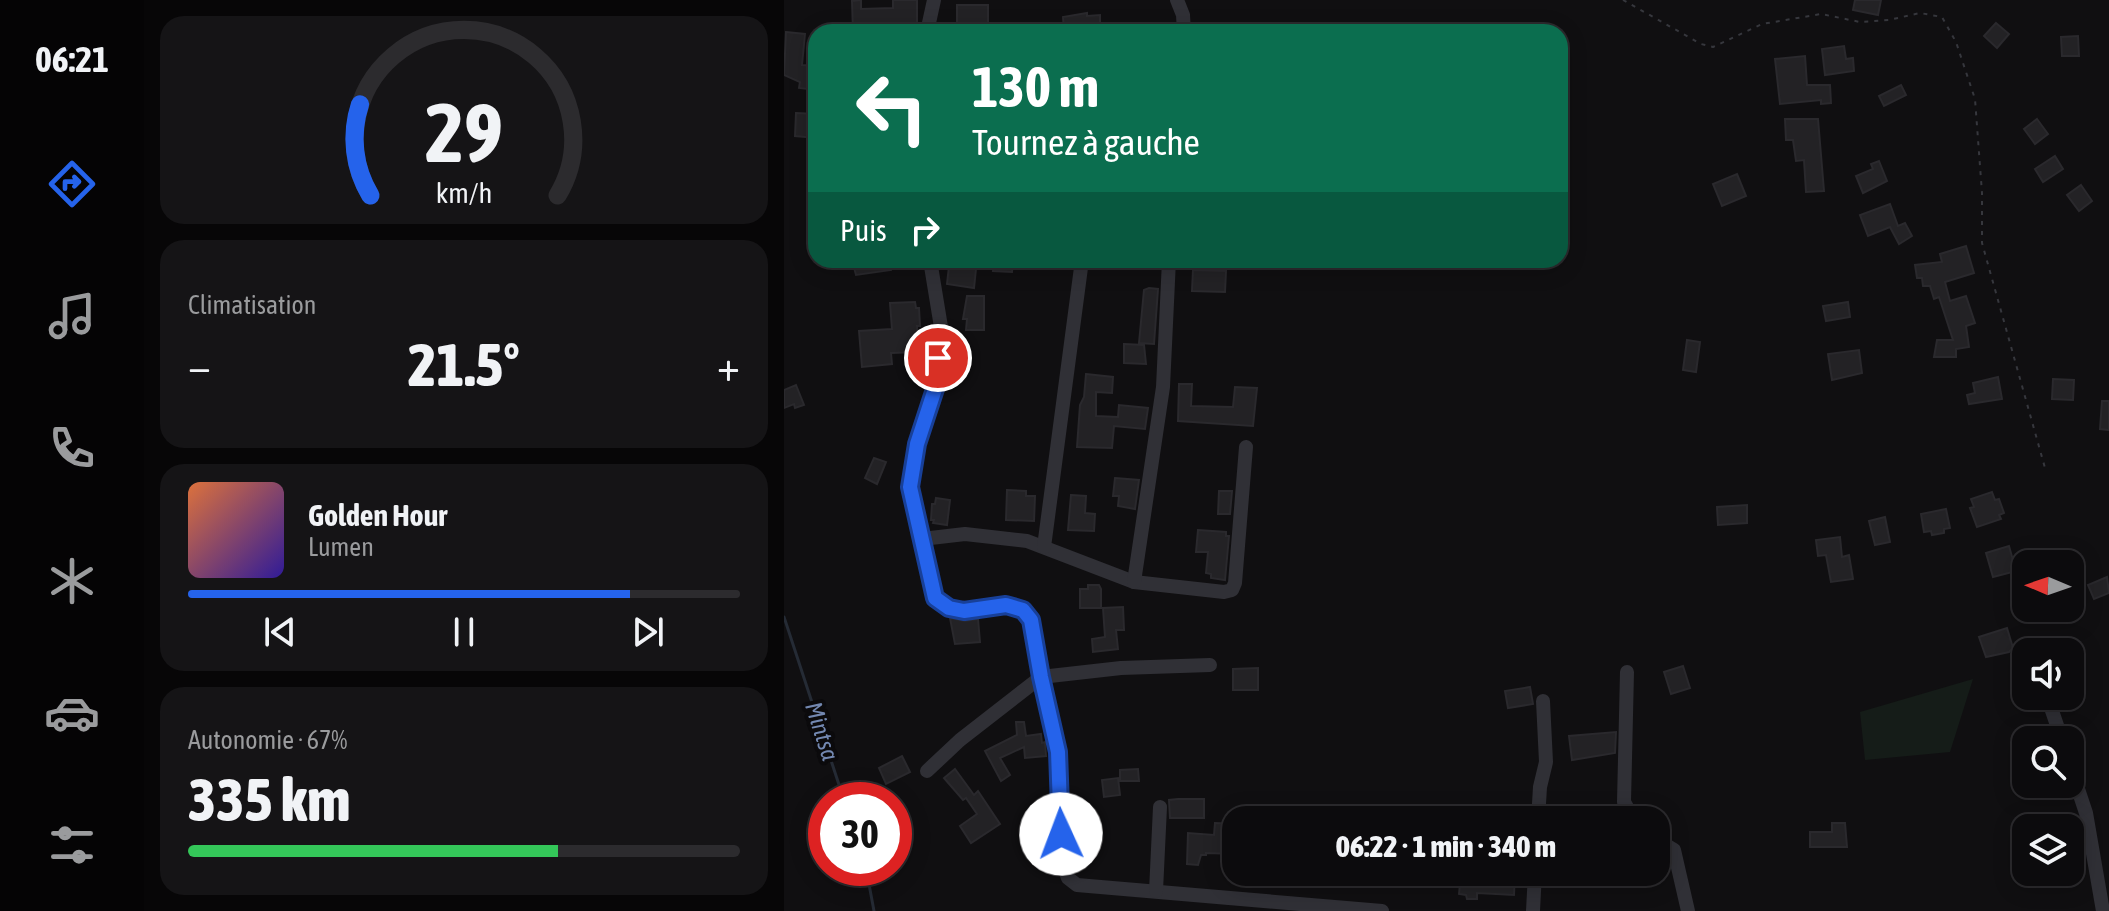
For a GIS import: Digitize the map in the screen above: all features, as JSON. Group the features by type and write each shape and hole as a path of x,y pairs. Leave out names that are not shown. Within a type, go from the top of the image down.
{"street":[{"path":"929,24 934,0"},
{"path":"1177,0 1184,24"},
{"path":"931,268 941,327 940,342 935,389 917,444 910,487 935,598 949,608 964,611 1006,605 1023,610 1031,620 1058,752 1062,862 1068,878 1077,885 1382,911"},
{"path":"1044,547 1081,268"},
{"path":"1134,582 1163,387 1169,268"},
{"path":"922,539 965,534 1027,541 1134,582 1224,592 1232,590 1246,447"},
{"path":"927,771 960,740 1041,677 1121,668 1210,665"},
{"path":"1626,806 1627,672"},
{"path":"1539,806 1546,762 1543,701"},
{"path":"2081,798 2103,911"},
{"path":"1156,891 1160,807"},
{"path":"1670,848 1674,850 1688,911"},
{"path":"1533,911 1534,886"}],"path":[{"path":"1623,0 1701,44 1713,47 1762,24 1796,17 1821,14 1860,22 1920,13 1942,17 1956,42 1975,99 1982,193 1982,243 2045,468"}],"shaded area":[{"path":"1973,679 1950,752 1865,760 1860,712"}],"building":[{"path":"861,0 861,9 893,8 893,0 917,0 917,24 853,24 852,1"},
{"path":"1855,0 1881,0 1878,15 1853,10"},
{"path":"957,5 988,5 988,24 957,24"},
{"path":"1087,13 1087,16 1100,15 1100,24 1063,24 1063,17"},
{"path":"1996,23 2009,34 1997,48 1984,36"},
{"path":"786,32 805,34 802,65 808,65 808,89 799,88 800,82 784,75"},
{"path":"2078,36 2079,56 2062,56 2061,37"},
{"path":"1844,46 1846,59 1853,58 1854,71 1825,75 1822,49"},
{"path":"1805,56 1807,85 1830,85 1831,103 1821,104 1821,100 1780,104 1775,59"},
{"path":"1901,85 1906,95 1884,106 1879,96"},
{"path":"796,113 808,114 808,137 795,136"},
{"path":"1785,119 1818,119 1824,191 1806,192 1804,160 1796,161 1793,140 1786,140"},
{"path":"2037,119 2048,134 2035,144 2024,129"},
{"path":"2055,156 2063,169 2043,182 2035,169"},
{"path":"1879,161 1887,181 1863,193 1856,176 1873,169 1871,164"},
{"path":"1737,174 1746,196 1722,206 1713,184"},
{"path":"2081,185 2092,201 2079,211 2067,195"},
{"path":"1890,204 1898,226 1905,223 1912,236 1899,244 1890,227 1868,236 1860,215"},
{"path":"1966,246 1974,273 1945,282 1950,301 1966,296 1975,323 1966,326 1969,347 1956,349 1956,357 1934,357 1937,340 1953,340 1939,297 1934,299 1930,286 1923,286 1922,278 1917,278 1915,265 1942,262 1940,254"},
{"path":"854,268 891,268 891,270 856,275"},
{"path":"949,268 976,269 974,288 947,284"},
{"path":"993,268 1012,268 1012,272 993,271"},
{"path":"1193,270 1226,271 1225,292 1192,291"},
{"path":"1158,289 1154,344 1139,343 1144,290"},
{"path":"967,296 984,296 984,330 966,330 967,319 963,319"},
{"path":"915,302 916,308 919,308 918,352 891,353 892,364 862,367 859,331 892,329 890,303"},
{"path":"1848,302 1850,317 1826,321 1823,306"},
{"path":"1687,340 1700,342 1696,372 1683,370"},
{"path":"1124,344 1144,345 1146,364 1124,363"},
{"path":"1859,350 1862,373 1832,380 1828,354"},
{"path":"1086,374 1113,377 1112,393 1096,392 1096,416 1118,417 1119,405 1148,408 1145,429 1114,426 1112,448 1077,447"},
{"path":"1998,377 2002,399 1969,404 1967,395 1975,393 1973,383"},
{"path":"2053,379 2074,380 2073,400 2052,399"},
{"path":"1179,384 1192,384 1191,406 1233,407 1235,387 1257,388 1253,426 1178,421"},
{"path":"796,385 804,405 795,408 794,404 784,408 784,390"},
{"path":"2102,401 2109,401 2109,430 2100,429"},
{"path":"874,458 886,462 877,484 865,478"},
{"path":"1115,478 1139,480 1135,509 1118,506 1119,496 1113,496"},
{"path":"1007,490 1026,491 1026,496 1035,496 1034,521 1006,520"},
{"path":"1219,491 1232,491 1230,514 1218,514"},
{"path":"1992,492 1995,500 1999,499 2004,513 1999,515 2001,519 1977,527 1970,508 1974,507 1971,499"},
{"path":"1071,495 1086,496 1085,513 1095,514 1094,531 1068,530"},
{"path":"936,498 950,500 947,525 931,520 932,504 935,504"},
{"path":"1747,505 1747,523 1718,525 1717,507"},
{"path":"1946,509 1950,528 1944,529 1944,533 1932,535 1931,531 1924,532 1921,514"},
{"path":"1885,517 1890,542 1875,545 1869,521"},
{"path":"1198,530 1226,532 1229,536 1225,580 1211,578 1211,574 1206,573 1208,552 1196,552"},
{"path":"1840,537 1842,557 1849,555 1853,579 1831,582 1826,555 1818,556 1816,540"},
{"path":"2009,546 2012,572 1993,577 1986,553"},
{"path":"2107,577 2109,593 2094,599 2088,585"},
{"path":"1088,585 1099,585 1101,608 1080,608 1080,589 1088,589"},
{"path":"1123,607 1124,630 1116,630 1118,649 1093,652 1092,639 1105,637 1103,608"},
{"path":"950,618 965,621 978,619 980,642 955,644"},
{"path":"2007,628 2012,649 1986,657 1979,637"},
{"path":"1683,666 1690,688 1671,694 1664,672"},
{"path":"1258,668 1258,690 1233,690 1233,669"},
{"path":"1530,687 1533,704 1508,708 1505,691"},
{"path":"1016,722 1024,722 1026,736 1041,734 1046,756 1025,758 1024,747 1000,758 1010,775 1001,781 985,751 1017,735"},
{"path":"1616,732 1615,753 1572,760 1569,736"},
{"path":"902,756 910,772 885,782 879,768"},
{"path":"955,769 974,795 978,791 1000,824 971,843 960,826 977,814 966,798 963,800 944,778"},
{"path":"1138,769 1139,781 1120,781 1120,770"},
{"path":"1118,778 1120,795 1104,797 1102,780"},
{"path":"1204,799 1204,818 1170,818 1169,800"},
{"path":"1215,823 1222,823 1222,854 1206,853 1201,855 1198,865 1187,864 1188,833 1214,835"},
{"path":"1832,823 1845,823 1847,847 1810,847 1810,832 1832,832"},
{"path":"1460,886 1514,886 1514,895 1477,893 1477,899 1467,899 1466,895 1459,894"}],"waterway":[{"name":"Mintsa","path":"784,617 838,782"},
{"name":"Mintsa","path":"869,886 874,911"}],"route":[{"path":"938,358 935,389 917,444 910,487 935,598 949,608 964,611 1006,605 1023,610 1031,620 1058,752 1061,834"}]}
